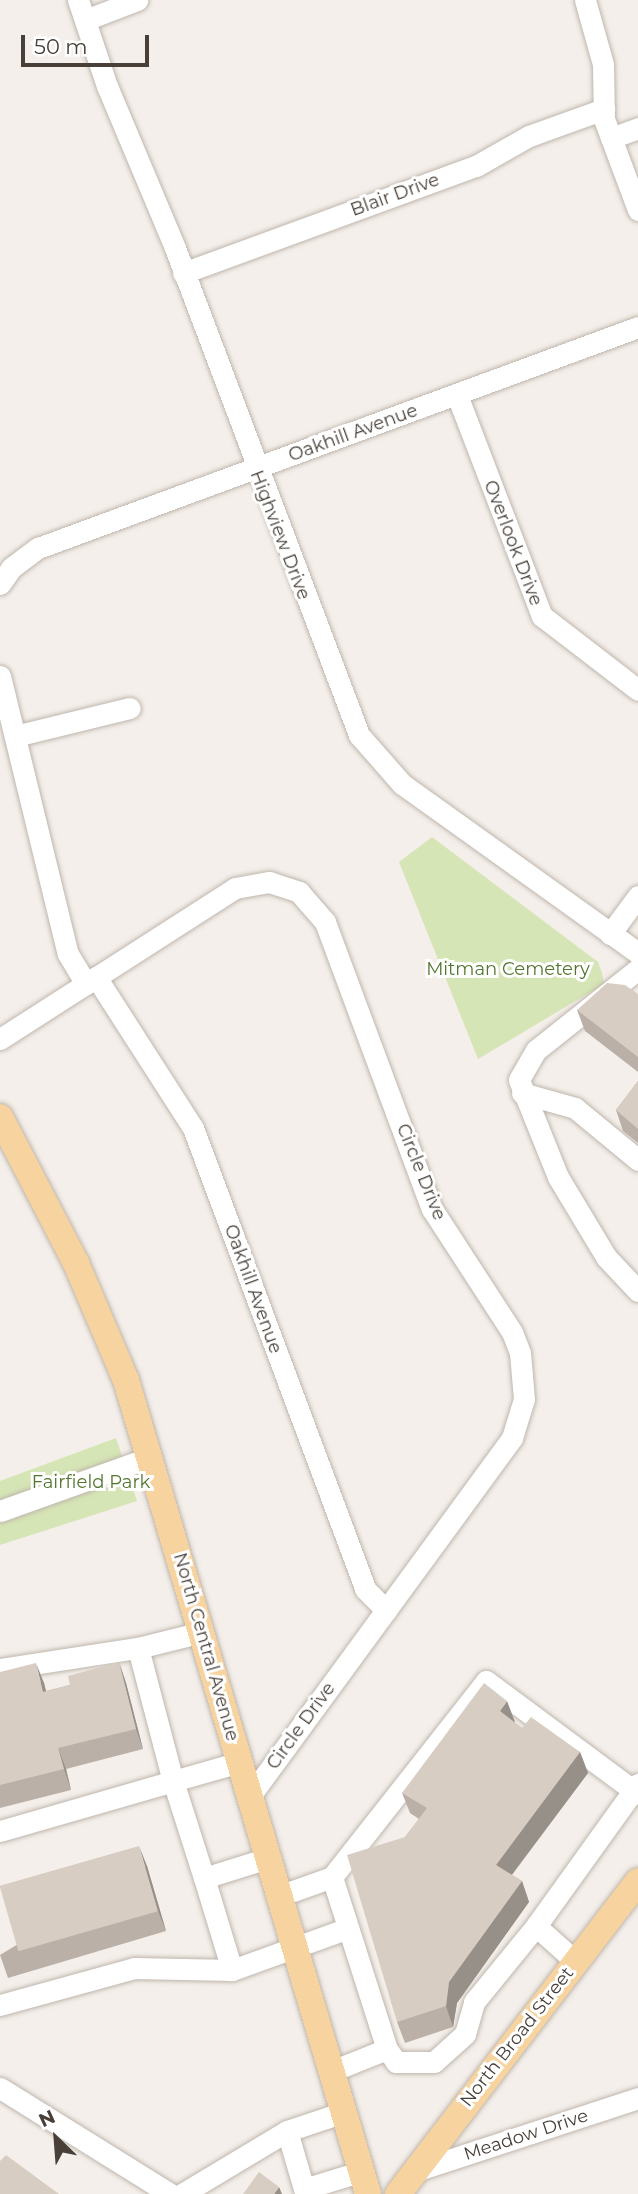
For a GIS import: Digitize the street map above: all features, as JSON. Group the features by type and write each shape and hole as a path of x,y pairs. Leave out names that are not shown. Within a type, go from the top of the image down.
{"main road":[{"name":"North Central Avenue","path":"0,1117 95,1306 126,1380 365,2183"},
{"name":"North Broad Street","path":"398,2194 638,1881"}],"street":[{"path":"82,10 137,0"},
{"path":"585,0 603,65 604,109 611,138 638,210"},
{"name":"Highview Drive","path":"82,10 351,721 377,761 413,792 638,953"},
{"name":"Blair Drive","path":"183,273 476,166 530,136 604,109"},
{"path":"611,138 638,128"},
{"name":"Oakhill Avenue","path":"0,584 11,568 38,548 638,327"},
{"name":"Overlook Drive","path":"457,395 542,616 638,690"},
{"name":"Oakhill Avenue","path":"0,676 68,954 91,981 193,1128 365,1589 387,1610"},
{"path":"15,736 130,708"},
{"name":"Circle Drive","path":"0,1039 235,888 250,883 269,882 299,892 325,922 432,1209 512,1332 524,1375 522,1409 512,1438 250,1796"},
{"path":"610,934 638,897"},
{"path":"638,969 586,1008 526,1063 519,1080 558,1177 606,1257 638,1291"},
{"path":"522,1093 575,1108 638,1160"},
{"path":"0,1511 151,1457"},
{"path":"0,1669 138,1648 202,1632"},
{"path":"138,1648 173,1781 232,1970"},
{"path":"279,1896 332,1877 486,1681 636,1790 536,1926 474,2002 465,2034 434,2062 396,2062 387,2049 346,1929 332,1877"},
{"path":"0,1831 240,1762"},
{"path":"204,1878 268,1858"},
{"path":"536,1926 575,1961"},
{"path":"0,2005 134,1968 232,1970 346,1929"},
{"path":"332,2071 387,2049"},
{"path":"0,2088 170,2194"},
{"name":"Meadow Drive","path":"415,2171 638,2098"},
{"path":"182,2194 287,2130 344,2112"},
{"path":"287,2130 302,2191 365,2183"}],"green space":[{"name":"Mitman Cemetery","path":"432,837 598,962 602,973 604,984 478,1059 399,862"},
{"name":"Fairfield Park","path":"116,1438 137,1501 0,1545 0,1481"}],"building":[{"path":"607,983 625,985 638,994 638,1057 577,1010"},
{"path":"638,1081 638,1129 616,1110"},
{"path":"119,1662 136,1729 58,1748 64,1769 0,1785 0,1672 36,1663 43,1692 70,1685 68,1676"},
{"path":"484,1683 507,1701 500,1711 522,1728 531,1717 580,1752 496,1865 522,1881 449,1982 446,2006 397,2022 347,1855 405,1837 427,1808 402,1793"},
{"path":"139,1846 158,1911 18,1951 0,1886"},
{"path":"6,2155 59,2194 0,2194 0,2161"},
{"path":"259,2172 279,2187 274,2194 243,2194"}]}
